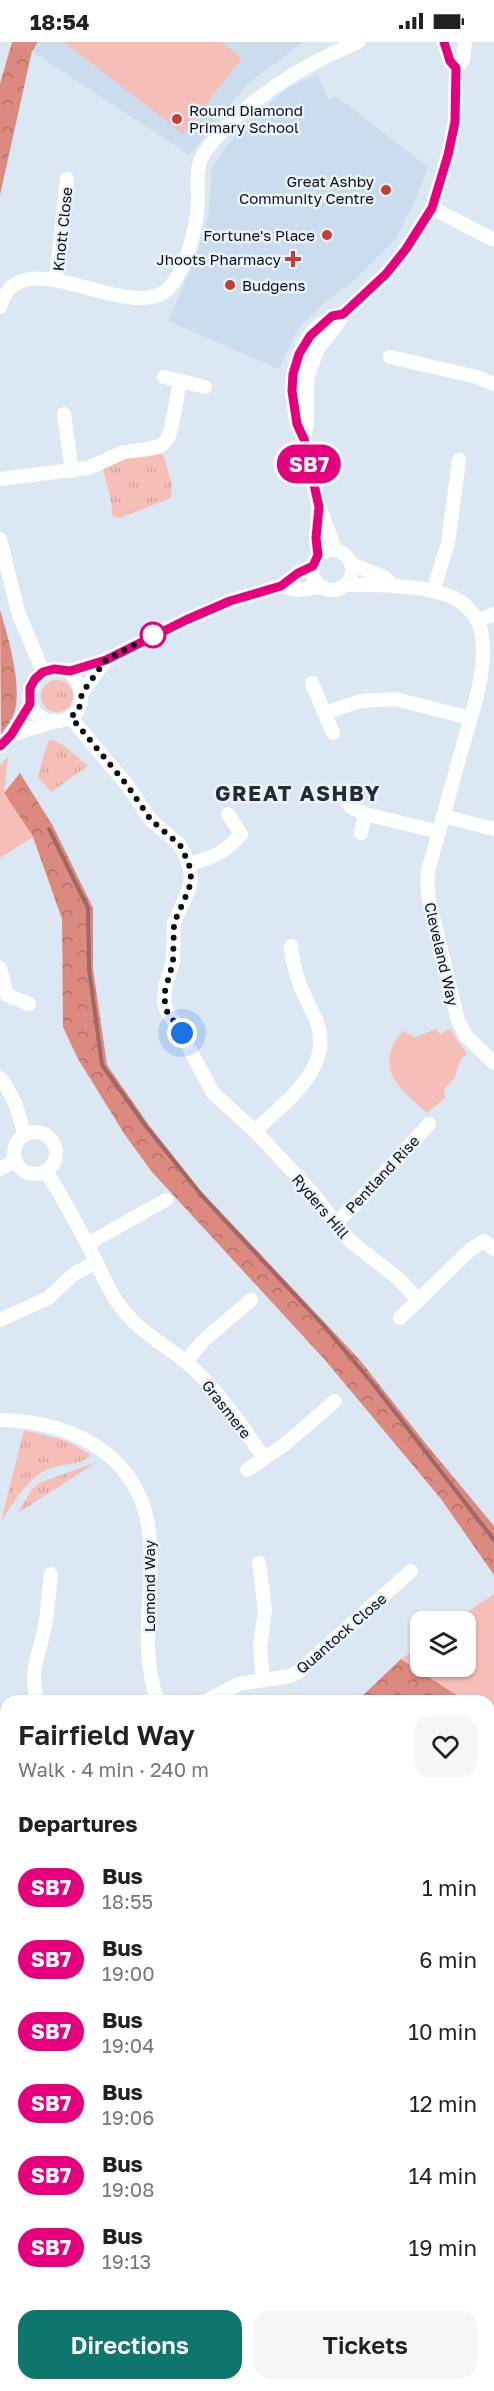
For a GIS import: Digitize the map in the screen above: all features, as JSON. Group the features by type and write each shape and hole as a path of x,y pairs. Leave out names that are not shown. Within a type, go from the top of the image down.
{"street":[{"path":"0,307 5,294 22,281 34,278 56,280 132,297 149,297 163,293 175,280 189,248 196,223 201,161 215,138 269,89 303,67 358,42"},
{"path":"444,42 450,61 456,68"},
{"path":"335,550 319,507 304,439 307,424 307,378 312,362 343,314 386,274 406,249 432,208 455,122 456,68 463,60 465,42"},
{"name":"Knott Close","path":"56,280 67,178"},
{"path":"432,208 494,240"},
{"path":"390,357 477,377 494,384"},
{"path":"164,377 205,387"},
{"path":"0,479 72,471 98,465 124,452 162,445 169,436 180,381"},
{"path":"64,414 72,471"},
{"path":"433,591 448,543 459,460"},
{"path":"319,507 315,578 323,587"},
{"path":"0,539 18,612 43,672"},
{"path":"0,746 11,735 30,704 30,688 43,672 54,669 70,671 106,660 230,601 281,586 316,561 326,550 335,550 344,554 351,564 384,577 392,585"},
{"path":"345,585 351,575 351,564"},
{"path":"281,586 296,590 323,587 334,589 345,585 392,585 433,591 455,598 477,621 494,614"},
{"name":"Cleveland Way","path":"477,621 482,636 482,663 470,718 429,867 427,891 453,1005 466,1036 494,1063"},
{"path":"82,693 106,660"},
{"path":"11,735 52,722 63,722 79,709 82,693 80,683 70,671"},
{"path":"312,683 333,733"},
{"path":"325,713 360,701 395,699 470,718"},
{"path":"30,704 43,719 52,722"},
{"path":"71,717 127,785 151,820 180,845 189,864 223,852 241,834 228,814"},
{"path":"344,796 351,807 365,814 439,832"},
{"path":"361,833 365,814"},
{"path":"443,816 494,829"},
{"name":"Ryders Hill","path":"189,864 191,878 189,889 174,923 173,962 165,987 166,1010 182,1033 213,1093 255,1131 310,1190 350,1241 399,1279 418,1300"},
{"path":"255,1131 306,1080 319,1058 319,1028 296,977 291,946"},
{"path":"0,968 3,999 29,1004"},
{"path":"0,1078 12,1093 31,1133"},
{"name":"Pentland Rise","path":"335,1224 429,1124"},
{"path":"31,1133 45,1134 55,1147 56,1157 52,1166 46,1171 28,1173 22,1170 15,1161 14,1147 31,1133"},
{"path":"0,1169 15,1161"},
{"name":"Grasmere","path":"46,1171 113,1296 124,1311 150,1337 186,1362 225,1402 264,1458"},
{"path":"87,1244 166,1200"},
{"path":"400,1318 471,1249 484,1241 494,1249"},
{"path":"0,1320 48,1298 74,1274 96,1262"},
{"path":"186,1362 203,1341 251,1300"},
{"path":"247,1470 284,1445 335,1401"},
{"name":"Lomond Way","path":"0,1420 46,1424 88,1440 112,1459 134,1487 145,1512 151,1542 149,1668 156,1695"},
{"path":"259,1563 265,1610 260,1647 263,1679"},
{"name":"Quantock Close","path":"217,1695 232,1687 263,1679 290,1676 304,1668 411,1570"},
{"path":"36,1695 34,1662 45,1626 51,1574"}],"shaded area":[{"name":"Round Diamond Primary School","path":"38,42 304,42 248,83 189,155 32,51"},
{"path":"317,74 329,100 336,96 428,167 414,203 395,240 353,282 328,299 299,327 279,369 168,321 197,255 209,211 212,168 226,147 250,120 288,88"}],"green space":[{"path":"12,42 38,42 32,51 0,195 0,84"},
{"path":"64,42 221,42 242,58 183,134"},
{"path":"160,454 164,456 172,486 171,498 120,518 112,516 103,469 118,460 131,456"},
{"path":"0,610 13,660 17,687 15,711 1,735"},
{"path":"57,680 68,685 73,696 68,707 57,712 46,707 41,696 46,685"},
{"path":"52,740 63,745 88,766 51,792 38,777 48,741"},
{"path":"8,757 4,793 33,837 0,858 0,765"},
{"path":"20,773 53,826 93,908 93,969 107,1065 148,1124 201,1191 359,1359 494,1526 494,1575 441,1499 325,1360 152,1172 125,1135 78,1059 63,1027 62,919 33,837 4,793"},
{"path":"436,1029 440,1034 450,1029 467,1054 461,1059 454,1079 444,1089 445,1098 427,1113 407,1095 393,1077 390,1057 402,1031 415,1037"},
{"path":"24,1430 67,1441 91,1455 81,1461 52,1468 39,1474 21,1492 1,1521"},
{"path":"97,1462 18,1513 32,1489 39,1483"},
{"path":"494,1594 494,1695 457,1695 429,1677 476,1677 476,1611 469,1611"},
{"path":"410,1653 410,1665 401,1659"},
{"path":"401,1659 410,1665 410,1677 429,1677 457,1695 363,1695"}],"waterway":[{"path":"49,829 88,908 89,969 102,1065 145,1125 202,1196 324,1326 374,1385 494,1540"}],"bus line":[{"name":"SB7","path":"0,746 11,735 30,704 30,688 43,672 54,669 70,671 106,660 153,634 230,601 281,586 298,573 313,566 318,555 316,538 319,507 304,439 297,424 292,391 293,374 299,354 310,336 332,316 343,314 386,274 406,249 432,208 455,122 456,68 450,61 444,42"}],"place":[{"name":"Round Diamond Primary School","path":"177,119"},
{"name":"Great Ashby Community Centre","path":"386,190"},
{"name":"Fortune's Place","path":"327,235"},
{"name":"Jhoots Pharmacy","path":"293,259"},
{"name":"Budgens","path":"230,285"}],"district":[{"name":"GREAT ASHBY","path":"298,793"}],"route":[{"path":"153,635 106,660 82,693 79,709 71,717 127,785 151,820 180,845 189,864 191,878 189,889 174,923 173,962 164,995 166,1010 182,1033"}]}
